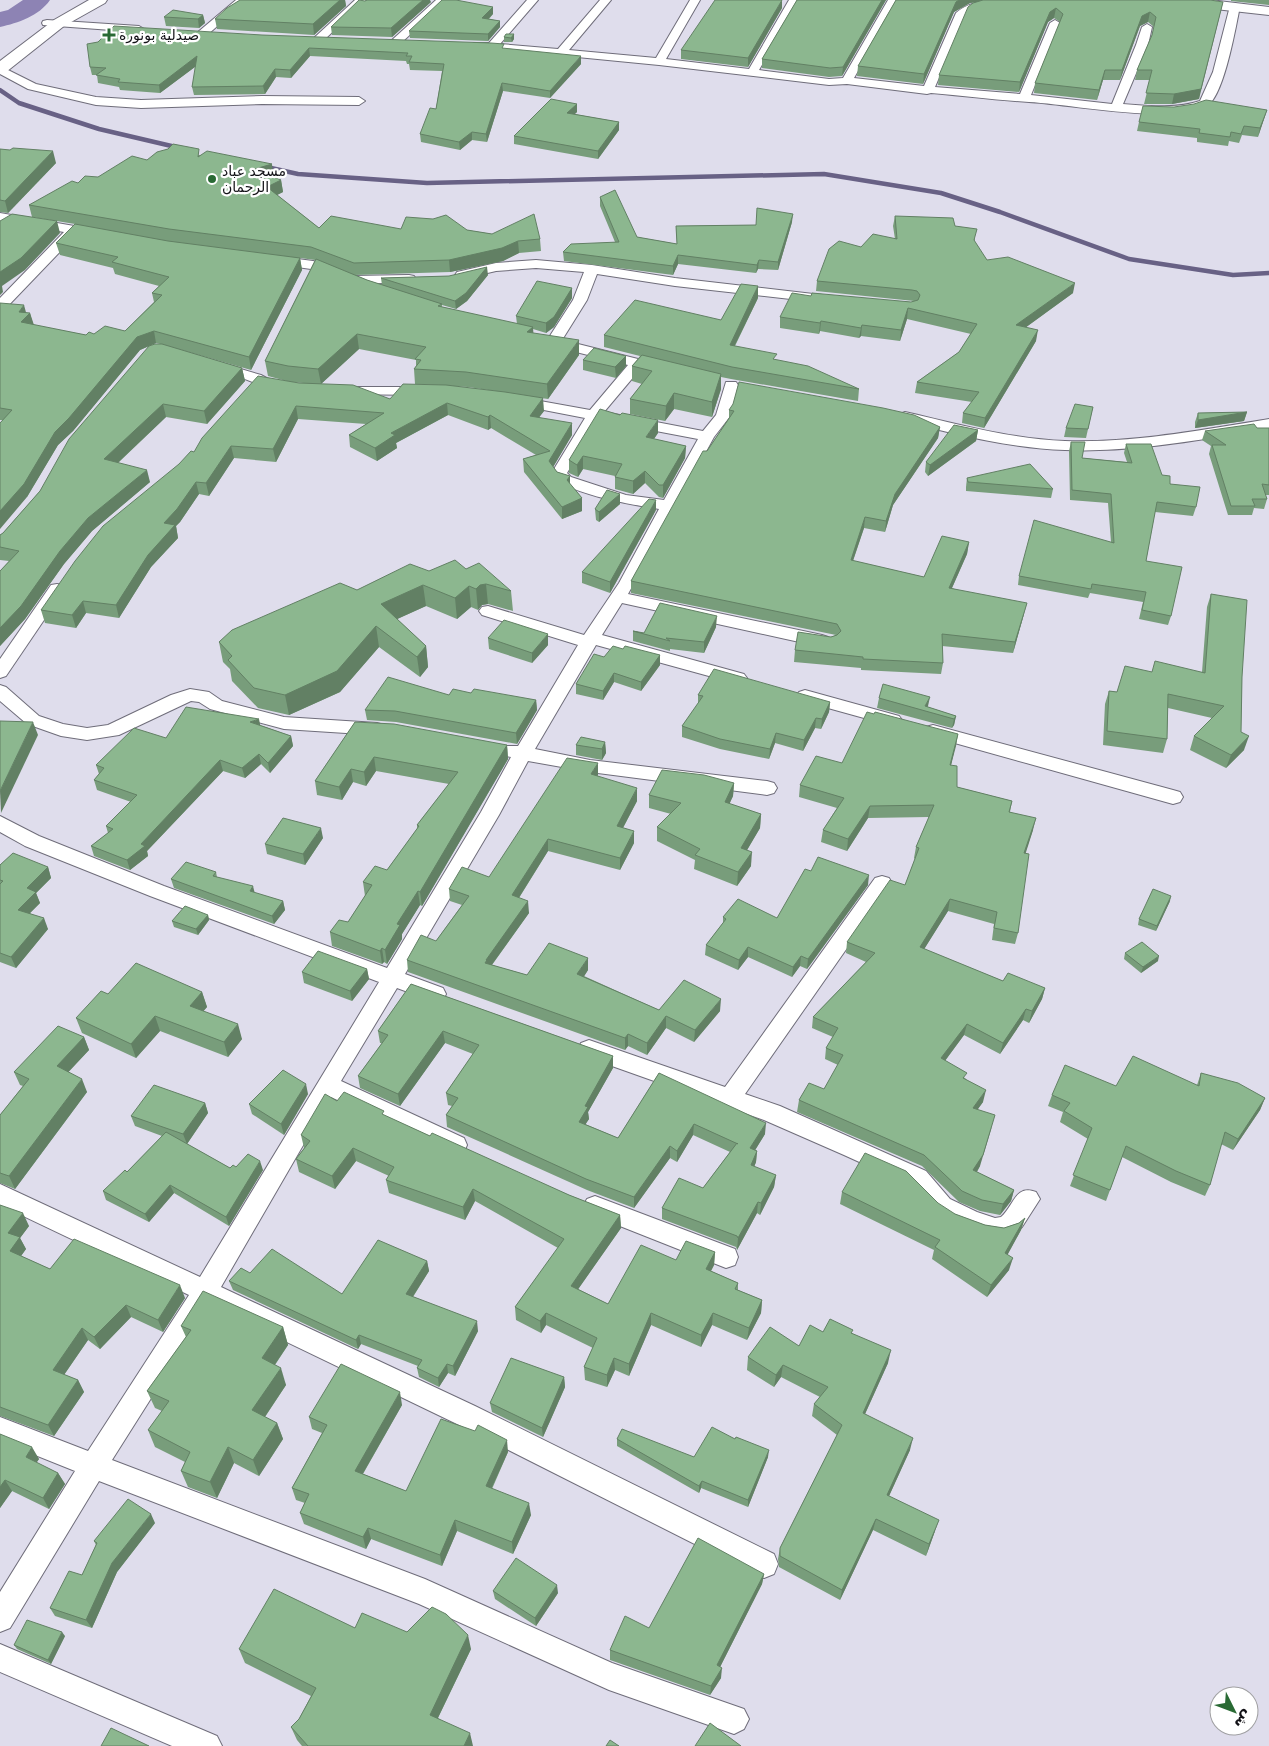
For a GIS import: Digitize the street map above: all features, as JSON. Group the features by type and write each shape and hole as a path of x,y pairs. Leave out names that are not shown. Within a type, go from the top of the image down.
{"main road":[{"path":"0,58 88,0"},
{"path":"0,69 53,23 100,0"},
{"path":"1170,0 1269,11"},
{"path":"1216,0 1269,6"}],"street":[{"path":"220,35 198,33 242,0"},
{"path":"338,40 315,39 361,0"},
{"path":"415,43 391,42 442,0"},
{"path":"492,46 533,0"},
{"path":"562,52 606,0"},
{"path":"659,62 695,0"},
{"path":"847,81 893,1"},
{"path":"752,73 789,2"},
{"path":"927,91 960,15 967,9 983,5"},
{"path":"463,45 562,52 927,91 1116,107 1191,108 1198,107 1206,101 1218,74 1235,6"},
{"path":"53,23 155,30"},
{"path":"1024,98 1054,23"},
{"path":"1116,107 1142,45 1147,27"},
{"path":"0,69 32,87 96,101 142,104 262,100 359,101"},
{"path":"0,218 112,237"},
{"path":"0,306 74,230"},
{"path":"258,258 313,265 383,294"},
{"path":"450,278 496,267 536,264 592,269 675,282 828,300"},
{"path":"304,282 313,265"},
{"path":"554,342 580,300 592,269"},
{"path":"353,280 420,279"},
{"path":"535,337 675,372"},
{"path":"246,392 265,361"},
{"path":"204,362 256,378 269,385 295,387"},
{"path":"638,363 594,415 560,474 561,477 624,499 670,506"},
{"path":"0,1618 93,1466 205,1292 327,1084 392,978 438,896 490,815 523,753 616,597 627,583 707,436 722,415 731,385"},
{"path":"322,390 442,391"},
{"path":"507,399 707,436"},
{"path":"894,415 992,437 1060,445 1099,446 1269,424"},
{"path":"0,672 66,577"},
{"path":"616,597 773,632 829,641"},
{"path":"488,611 590,640 755,682"},
{"path":"0,690 33,720 61,730 87,734 112,731 177,699 190,695 203,696 216,705 284,723 396,730"},
{"path":"792,693 1173,797"},
{"path":"493,748 590,766 767,788"},
{"path":"0,823 32,841 139,884 456,1002"},
{"path":"730,1098 882,883"},
{"path":"574,1044 772,1113 913,1175 923,1183 942,1206 971,1221 995,1228 1006,1227 1014,1220 1028,1199"},
{"path":"327,1084 474,1153"},
{"path":"0,1194 466,1416 764,1564"},
{"path":"578,1199 726,1257"},
{"path":"0,1428 93,1466 425,1593 609,1676 734,1720"},
{"path":"0,1658 207,1746"}],"building":[{"path":"240,0 340,0 313,24 215,19"},
{"path":"359,0 423,0 391,28 331,27"},
{"path":"442,0 456,0 493,7 482,18 500,21 488,34 409,31"},
{"path":"715,0 782,0 748,58 681,50"},
{"path":"797,0 882,0 843,67 830,68 762,59"},
{"path":"896,0 959,0 956,2 924,74 858,66"},
{"path":"983,0 1210,0 1223,2 1201,89 1174,94 1146,93 1152,70 1137,70 1152,35 1156,17 1150,12 1142,16 1122,70 1105,70 1099,90 1035,83 1063,14 1056,8 1050,12 1020,82 939,75 968,7 973,3"},
{"path":"173,10 203,15 198,19 164,17"},
{"path":"114,26 262,35 491,43 504,44 502,48 581,56 550,91 502,83 486,134 472,132 459,142 420,134 430,108 436,109 444,64 409,62 412,56 406,56 408,53 309,48 290,70 275,69 263,86 192,87 197,56 159,85 118,82 120,79 96,75 106,68 90,67 87,44 98,42"},
{"path":"506,34 514,34 511,38 504,37"},
{"path":"551,99 577,104 567,113 619,122 598,151 514,136"},
{"path":"1206,100 1267,110 1260,128 1244,126 1241,134 1231,132 1230,137 1199,133 1200,129 1139,122 1143,106 1174,107"},
{"path":"173,144 199,149 198,157 207,151 272,164 255,169 281,180 267,187 319,228 331,216 401,229 406,217 433,219 446,215 467,230 492,234 534,214 540,239 518,241 502,248 449,260 354,263 311,247 169,229 29,205 72,181 78,183 85,176 98,177 132,156 147,160 157,152 168,149"},
{"path":"13,148 53,151 5,201 0,200 0,149 10,150"},
{"path":"615,190 637,237 677,244 676,226 756,225 757,208 793,214 778,262 759,260 757,265 678,255 673,266 563,252 571,244 619,242 600,197"},
{"path":"12,214 57,221 21,258 0,272 0,221"},
{"path":"895,216 953,218 955,226 977,229 974,240 987,260 1008,257 1075,283 1016,325 1038,330 985,418 963,413 979,392 917,382 959,352 977,324 908,308 901,330 862,325 861,328 821,321 820,323 780,317 792,293 811,296 812,293 911,302 918,300 920,295 917,291 912,290 817,281 829,249 839,241 861,247 873,234 897,239"},
{"path":"75,224 168,241 300,258 249,357 154,331 137,337 55,432 24,484 0,511 0,423 12,410 0,408 0,303 24,305 19,312 30,313 21,322 86,335 89,332 94,334 105,326 125,331 162,295 152,293 169,277 112,262 118,257 56,243"},
{"path":"316,259 367,280 442,304 438,306 533,327 527,332 579,340 547,384 466,372 414,369 421,360 415,359 426,347 357,334 318,369 288,366 265,361"},
{"path":"487,267 466,293 455,301 381,278 449,276"},
{"path":"537,281 572,288 554,317 546,323 516,316"},
{"path":"741,284 758,286 730,345 777,354 773,359 808,366 859,389 732,367 604,335 635,300 721,320"},
{"path":"162,344 242,368 204,411 163,404 104,459 147,470 88,518 60,551 21,606 0,628 0,571 19,551 0,547 0,535 40,491 69,439 149,346"},
{"path":"594,348 626,356 615,367 583,360"},
{"path":"642,355 721,374 712,402 674,393 666,406 630,399 652,371 632,366"},
{"path":"258,376 299,383 353,385 390,399 403,384 446,385 543,398 530,416 572,423 549,461 557,472 570,476 567,480 582,498 562,507 523,459 550,451 490,415 488,417 447,403 391,433 395,435 375,448 349,435 384,413 296,406 273,449 231,446 206,483 196,482 177,509 164,523 175,525 148,555 116,605 83,601 72,615 41,610 75,561 103,526 179,464 191,451 194,452 202,438"},
{"path":"739,382 883,408 914,415 940,427 895,494 886,521 865,517 851,560 924,577 942,536 969,542 949,588 1027,603 1015,642 942,634 943,663 863,659 863,657 795,650 798,632 831,637 841,631 837,624 631,581 703,451 707,451 734,411 729,410 733,404"},
{"path":"1075,404 1093,407 1088,429 1066,428"},
{"path":"600,409 620,415 622,413 658,420 646,437 686,446 663,485 659,485 645,471 633,481 615,477 622,464 583,456 577,465 569,460"},
{"path":"1247,412 1198,420 1198,413"},
{"path":"1254,424 1257,428 1269,428 1269,485 1262,484 1267,499 1252,499 1255,506 1231,506 1212,445 1226,445 1205,431"},
{"path":"954,425 978,430 930,465 926,462"},
{"path":"1071,442 1085,442 1082,458 1132,463 1126,444 1151,444 1162,475 1170,476 1170,484 1200,487 1196,507 1157,502 1146,561 1182,567 1171,616 1142,610 1146,592 1092,584 1091,589 1019,576 1034,520 1114,543 1111,494 1072,490"},
{"path":"1030,464 1053,489 968,482 967,478"},
{"path":"607,490 620,494 599,512 595,509"},
{"path":"649,499 656,500 610,582 582,572"},
{"path":"455,560 466,569 479,563 511,591 486,584 480,585 476,589 469,586 455,598 423,585 381,604 426,646 417,657 376,626 337,671 285,695 254,688 228,660 232,656 219,642 232,630 340,583 357,590 410,564 429,571"},
{"path":"1211,594 1247,600 1241,732 1249,736 1231,755 1194,736 1224,706 1168,694 1167,739 1107,731 1109,691 1117,692 1125,666 1152,672 1155,661 1205,673"},
{"path":"660,603 717,616 704,642 666,638 670,641 633,631 644,633"},
{"path":"504,620 548,634 532,653 488,638"},
{"path":"613,646 623,649 625,646 660,655 641,682 614,673 603,691 576,684 594,654 604,657"},
{"path":"714,669 830,702 822,719 816,718 804,740 776,733 770,749 720,739 682,726 703,696 698,695"},
{"path":"388,677 449,695 453,689 471,693 474,689 536,700 516,733 395,711 365,710"},
{"path":"883,684 930,697 925,706 956,716 954,719 879,698"},
{"path":"186,707 259,719 250,722 291,736 268,763 259,754 242,768 220,760 141,844 145,846 127,860 91,846 113,829 106,826 137,795 94,780 104,768 96,765 134,728 166,738"},
{"path":"867,712 874,714 875,712 958,734 950,765 957,766 957,787 1012,801 1009,812 1036,818 1024,853 1029,854 1018,933 994,928 997,912 950,899 920,947 1003,981 1008,973 1045,988 1032,1011 1026,1009 1003,1043 967,1024 941,1058 967,1073 963,1078 986,1090 973,1108 995,1115 983,1155 973,1170 1014,1190 1003,1204 982,1200 962,1191 924,1155 799,1100 809,1083 824,1089 843,1055 826,1048 838,1028 813,1017 875,953 847,942 890,880 905,885 919,848 916,847 934,805 870,806 848,839 823,830 844,798 800,785 816,756 842,763"},
{"path":"0,721 33,722 0,791"},
{"path":"355,722 394,724 507,745 420,892 418,891 397,924 400,925 385,950 382,948 380,951 330,932 339,920 348,922 372,885 363,882 375,866 387,870 419,826 417,825 458,772 374,757 364,772 351,769 339,787 315,781"},
{"path":"581,737 605,742 602,749 576,745"},
{"path":"567,758 598,763 591,774 637,788 617,826 634,831 620,858 548,839 512,895 528,901 485,963 527,975 549,943 588,958 577,974 659,1010 684,980 721,999 695,1030 666,1016 647,1043 628,1034 625,1038 407,960 421,935 436,941 469,896 449,889 462,867 489,877"},
{"path":"662,770 704,775 734,783 725,802 761,814 741,848 752,852 738,872 695,855 700,849 657,827 681,803 649,795"},
{"path":"283,818 321,828 303,854 265,844"},
{"path":"13,853 48,867 27,888 36,892 18,910 44,918 11,957 0,953 0,884 3,881 0,880 0,865"},
{"path":"818,857 869,875 808,959 801,956 793,967 748,947 739,960 706,945 726,919 723,917 738,899 777,918 805,869 811,871"},
{"path":"186,862 216,872 213,876 253,886 250,891 283,901 272,916 171,879"},
{"path":"1153,889 1171,896 1157,926 1139,919"},
{"path":"185,906 208,915 196,929 172,921"},
{"path":"1142,942 1159,956 1143,967 1125,953"},
{"path":"318,951 367,969 350,991 302,972"},
{"path":"136,963 202,992 190,1006 238,1024 224,1042 155,1016 131,1044 76,1018 101,991 108,994"},
{"path":"411,984 613,1056 585,1106 588,1107 579,1122 618,1138 659,1073 766,1123 750,1148 757,1151 751,1165 776,1175 761,1203 758,1202 738,1238 662,1208 679,1178 703,1188 737,1143 694,1124 677,1151 670,1146 634,1197 586,1179 446,1115 458,1098 446,1093 479,1045 443,1031 398,1094 358,1076 388,1035 378,1031"},
{"path":"58,1026 84,1037 57,1066 82,1079 9,1176 0,1173 0,1115 29,1079 14,1072"},
{"path":"1133,1056 1199,1086 1201,1073 1238,1083 1265,1098 1238,1139 1225,1132 1210,1185 1176,1171 1126,1146 1110,1190 1073,1175 1092,1128 1064,1111 1070,1103 1052,1095 1065,1065 1116,1086"},
{"path":"283,1070 306,1084 281,1124 249,1104"},
{"path":"154,1085 205,1103 183,1134 131,1116"},
{"path":"344,1092 384,1111 382,1114 430,1136 432,1133 569,1195 620,1215 571,1286 608,1304 641,1245 676,1260 686,1241 715,1252 706,1269 738,1283 735,1289 762,1300 749,1328 713,1313 701,1335 651,1313 629,1364 614,1358 607,1375 584,1367 597,1338 546,1313 540,1321 515,1307 564,1239 473,1189 463,1207 386,1180 394,1167 353,1148 332,1176 296,1159 310,1141 301,1135 325,1094 337,1101"},
{"path":"166,1132 230,1168 233,1165 236,1167 248,1154 260,1161 226,1217 170,1185 145,1214 103,1191 125,1170 127,1172"},
{"path":"865,1153 906,1171 938,1203 955,1214 985,1225 1004,1228 1019,1223 1025,1218 1005,1253 1013,1258 991,1285 935,1247 940,1240 842,1192"},
{"path":"0,1205 23,1213 8,1233 20,1237 10,1251 50,1269 74,1239 180,1285 158,1320 126,1305 94,1337 82,1328 53,1370 78,1380 48,1425 0,1407"},
{"path":"378,1240 427,1261 406,1294 477,1321 453,1366 447,1364 438,1378 417,1368 422,1360 359,1335 356,1340 229,1281 241,1268 250,1273 272,1249 342,1294"},
{"path":"203,1291 283,1327 262,1358 281,1368 252,1410 277,1423 253,1460 228,1447 210,1482 181,1471 190,1452 148,1430 169,1401 147,1391 191,1330 181,1326"},
{"path":"830,1319 853,1330 851,1333 891,1350 863,1413 913,1438 887,1495 939,1520 929,1544 876,1519 842,1590 780,1556 780,1548 842,1425 814,1404 828,1387 783,1365 776,1375 748,1357 770,1327 799,1346 810,1325 823,1332"},
{"path":"511,1358 564,1377 542,1428 490,1403"},
{"path":"341,1364 400,1392 355,1471 406,1491 441,1419 475,1431 478,1425 507,1440 486,1486 529,1503 512,1542 455,1520 440,1555 368,1528 363,1537 300,1513 309,1494 292,1488 327,1425 309,1417"},
{"path":"712,1427 735,1439 736,1437 769,1450 748,1500 702,1481 699,1486 617,1439 622,1429 694,1457"},
{"path":"0,1434 32,1447 26,1457 58,1473 43,1498 5,1480 0,1487"},
{"path":"128,1499 151,1514 112,1563 86,1620 50,1608 69,1571 82,1575 97,1543 94,1541"},
{"path":"698,1538 764,1574 717,1665 722,1668 711,1686 610,1650 625,1616 649,1628"},
{"path":"516,1558 557,1585 535,1618 493,1591"},
{"path":"274,1589 355,1628 362,1613 407,1632 432,1607 446,1614 468,1635 430,1715 470,1733 464,1746 308,1746 291,1727 299,1719 316,1688 239,1649"},
{"path":"27,1620 62,1632 48,1660 14,1645"},
{"path":"710,1723 741,1746 695,1746"},
{"path":"111,1728 149,1746 101,1746"},
{"path":"610,1740 619,1746 606,1746"}],"waterway":[{"path":"0,20 16,15 38,0"},
{"path":"0,90 19,103 99,129 180,148"},
{"path":"262,166 298,174 427,183 824,174 941,193 1000,212 1129,259 1233,275 1269,273"}],"place":[{"name":"صيدلية بونورة","path":"109,35"},
{"name":"مسجد عباد الرحمان","path":"212,179"}]}
